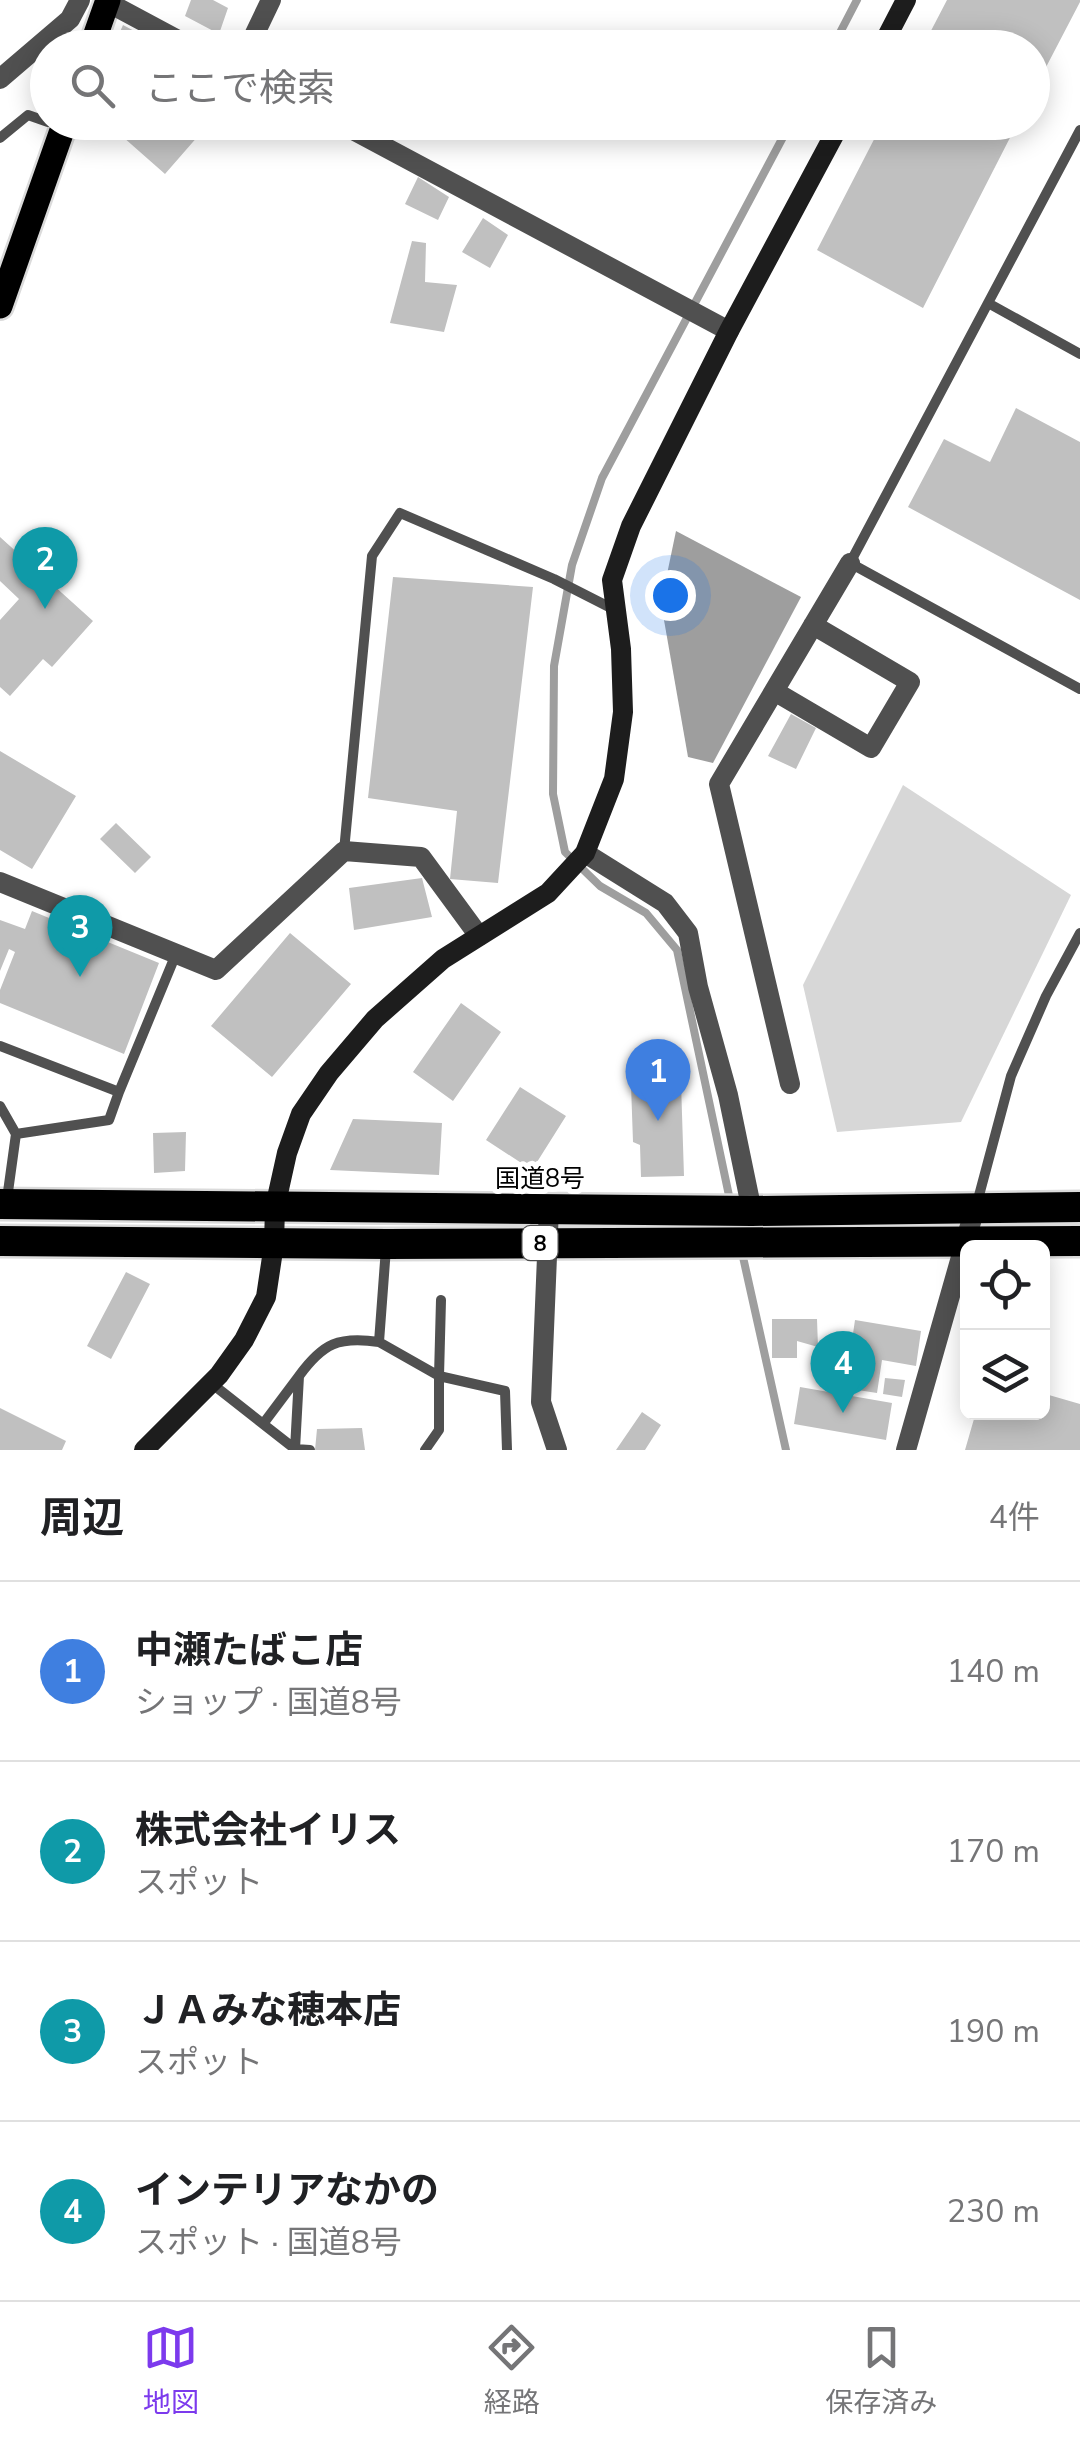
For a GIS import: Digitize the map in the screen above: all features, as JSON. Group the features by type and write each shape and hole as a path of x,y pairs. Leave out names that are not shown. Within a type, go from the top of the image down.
{"highway":[{"name":"国道8号","path":"3,1204 752,1210 1080,1207"},
{"name":"8","path":"0,1241 387,1244 960,1240"},
{"name":"8","path":"1050,1241 1080,1241"}],"main road":[{"path":"99,30 108,1"},
{"path":"0,306 51,140"}],"street":[{"path":"57,30 70,19 80,0"},
{"path":"257,30 271,0"},
{"path":"890,30 906,0"},
{"path":"108,1 160,30"},
{"path":"0,79 30,53"},
{"path":"372,140 730,331"},
{"path":"144,1450 210,1383 244,1340 266,1296 275,1207 287,1153 301,1114 329,1073 375,1018 443,959 548,893 585,854 614,779 623,712 621,649 612,580 631,526 831,140"},
{"path":"790,1084 720,784 850,564"},
{"path":"774,692 871,748 910,682 813,625"},
{"path":"0,882 216,970 344,851 420,857 478,936"},
{"path":"585,854 665,903 688,933 752,1210"},
{"path":"550,1208 542,1402 557,1450"},
{"path":"967,1240 975,1208"},
{"path":"906,1450 960,1264"}],"lane":[{"path":"0,138 30,116"},
{"path":"1080,130 850,564 1080,689"},
{"path":"988,303 1080,354"},
{"path":"344,851 372,556 400,513 614,609"},
{"path":"975,1208 1011,1076 1046,996 1080,933"},
{"path":"16,1134 109,1120 176,954"},
{"path":"0,1046 119,1092"},
{"path":"0,1106 16,1134 3,1204"},
{"path":"379,1342 387,1244"},
{"path":"425,1450 439,1430 441,1300"},
{"path":"263,1424 316,1353 349,1338 379,1342 438,1376 505,1391 507,1450"},
{"path":"295,1449 300,1376"},
{"path":"210,1383 295,1449 310,1450"}],"shaded area":[{"path":"676,531 801,597 713,763 688,757 661,603"},
{"path":"903,785 1071,895 961,1122 837,1132 803,985"}],"building":[{"path":"191,0 213,0 228,8 220,30 211,30 185,16"},
{"path":"947,0 1080,0 1050,60 1050,30 931,30"},
{"path":"126,140 195,140 165,174"},
{"path":"874,140 1009,140 923,308 817,250"},
{"path":"418,177 449,197 438,220 405,204"},
{"path":"483,218 508,235 490,268 462,252"},
{"path":"412,241 426,243 425,282 457,285 444,332 390,323"},
{"path":"1016,408 1080,442 1080,600 908,507 944,439 990,462"},
{"path":"0,537 93,621 52,667 43,659 10,696 0,687 0,620 19,599 0,581"},
{"path":"393,577 533,587 498,883 450,879 457,811 368,798"},
{"path":"791,714 816,728 796,769 768,756"},
{"path":"0,751 76,796 32,869 0,850"},
{"path":"116,823 151,857 135,873 100,839"},
{"path":"422,878 432,917 354,930 349,888"},
{"path":"32,911 159,963 124,1054 0,1003 0,990 15,952 9,949 0,971 0,920 25,929"},
{"path":"290,933 351,984 272,1077 211,1026"},
{"path":"461,1003 501,1032 453,1101 413,1072"},
{"path":"681,1083 684,1176 641,1177 640,1145 633,1142 631,1085"},
{"path":"520,1087 566,1116 532,1170 486,1140"},
{"path":"353,1119 442,1123 439,1175 330,1170"},
{"path":"186,1132 185,1171 154,1173 153,1133"},
{"path":"126,1272 150,1284 111,1359 87,1346"},
{"path":"772,1319 817,1319 818,1347 797,1341 797,1358 772,1358"},
{"path":"855,1320 921,1331 916,1366 882,1360 877,1393 845,1388"},
{"path":"885,1378 905,1380 902,1397 883,1394"},
{"path":"800,1387 892,1403 886,1440 794,1424"},
{"path":"1050,1395 1080,1404 1080,1450 965,1450 974,1420 1050,1420"},
{"path":"0,1408 66,1441 62,1450 0,1450"},
{"path":"642,1412 661,1425 645,1450 616,1450"},
{"path":"362,1428 365,1450 315,1450 317,1429"}],"waterway":[{"path":"841,30 857,0"},
{"path":"731,1205 677,950 646,913 600,886 565,852 553,794 554,666 572,565 602,478 781,140"},
{"path":"741,1248 786,1450"}],"place":[{"name":"株式会社イリス","path":"45,609"},
{"name":"ＪＡみな穂本店","path":"80,977"},
{"name":"中瀬たばこ店","path":"658,1121"},
{"name":"インテリアなかの","path":"843,1413"}]}
